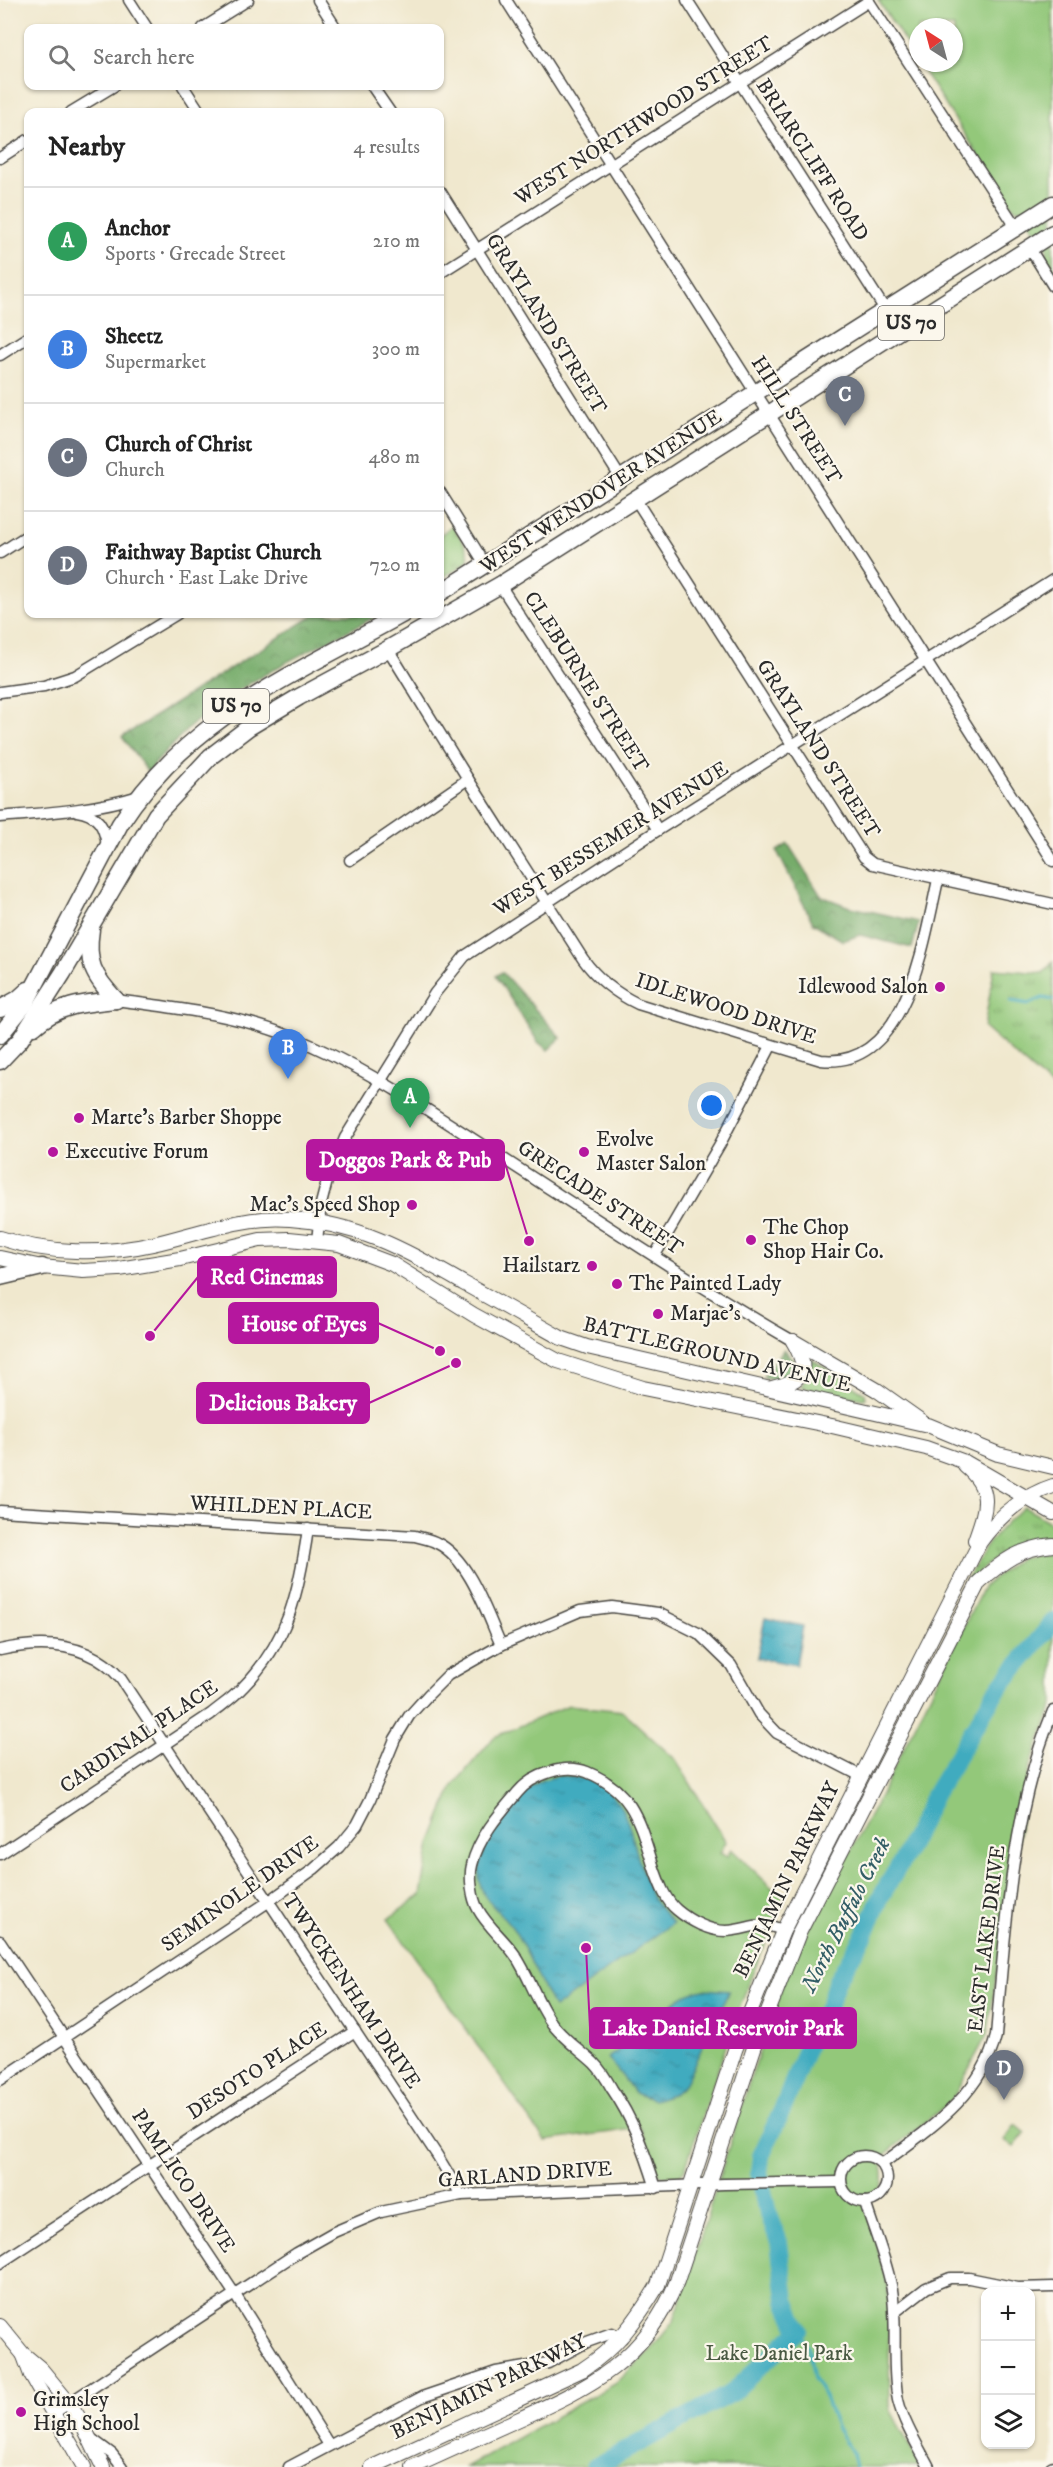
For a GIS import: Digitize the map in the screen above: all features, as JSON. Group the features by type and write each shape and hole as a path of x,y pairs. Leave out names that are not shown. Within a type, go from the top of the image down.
{"highway":[{"name":"WEST WENDOVER AVENUE","path":"444,590 1053,204"},
{"name":"WEST WENDOVER AVENUE","path":"444,617 500,585 582,530 1053,232"},
{"path":"582,530 619,493 622,487 620,477"},
{"name":"US 70","path":"0,1035 25,1004 107,845 139,796 199,735 244,700 396,618"},
{"name":"WEST WENDOVER AVENUE","path":"1,1060 20,1040 156,815 211,756 249,727 299,697 442,618"},
{"path":"92,923 89,943 90,964 103,987 116,1000"},
{"path":"0,1009 18,999 38,981"},
{"path":"20,1040 44,1017 59,1010 83,1003 116,1000"},
{"path":"0,1277 42,1267"}],"main road":[{"name":"BATTLEGROUND AVENUE","path":"0,1238 48,1249 87,1251 151,1245 230,1224 288,1218 338,1225 390,1243 561,1338 612,1355 928,1425 998,1454 1053,1467"},
{"name":"BATTLEGROUND AVENUE","path":"0,1258 42,1267 83,1271 119,1269 180,1259 260,1240 317,1241 339,1244 392,1264 483,1320 537,1351 567,1365 643,1388 832,1426 926,1448 965,1462 1053,1513"},
{"path":"768,1389 792,1383 802,1374 804,1366 793,1341"},
{"path":"793,1341 877,1390 928,1425"},
{"path":"954,1458 978,1479 986,1496 983,1518 965,1568"},
{"name":"BENJAMIN PARKWAY","path":"372,2467 582,2370 601,2358 622,2338 640,2315 658,2284 735,2050 783,1930 965,1568 990,1528 1003,1514 1028,1497 1053,1486"},
{"name":"BENJAMIN PARKWAY","path":"413,2467 577,2393 604,2375 637,2347 653,2328 669,2300 754,2048 799,1933 967,1602 979,1582 1018,1552 1053,1545"},
{"path":"0,2326 23,2354 41,2369 69,2403 103,2467"},
{"path":"23,2354 31,2375 84,2467"}],"street":[{"path":"129,0 144,24"},
{"path":"209,24 248,0"},
{"path":"318,0 333,24"},
{"name":"HILL STREET","path":"506,0 1053,861"},
{"name":"BRIARCLIFF ROAD","path":"687,0 886,310"},
{"path":"868,1 1016,227"},
{"name":"WEST NORTHWOOD STREET","path":"444,270 868,1"},
{"path":"78,108 107,90"},
{"path":"186,90 197,108"},
{"path":"375,90 387,108"},
{"path":"0,158 24,143"},
{"name":"GRAYLAND STREET","path":"444,198 620,477"},
{"path":"1029,247 1053,286"},
{"path":"0,355 24,340"},
{"path":"444,498 485,564"},
{"name":"GRAYLAND STREET","path":"634,498 864,857 873,864 1053,904"},
{"path":"0,553 24,538"},
{"name":"WEST BESSEMER AVENUE","path":"317,1241 318,1222 327,1181 353,1123 435,993 452,969 465,956 658,830 1053,580"},
{"name":"CLEBURNE STREET","path":"500,585 658,830"},
{"path":"0,692 44,686 75,676 170,618"},
{"name":"IDLEWOOD DRIVE","path":"388,649 468,779 593,973 617,994 652,1010 771,1046 832,1061 854,1058 872,1045 908,995 920,961 938,880"},
{"path":"350,860 468,779"},
{"path":"0,818 68,810 139,796"},
{"path":"68,810 84,812 95,817 103,828 107,845"},
{"name":"GRECADE STREET","path":"116,1000 232,1018 281,1033 335,1057 381,1081 720,1298 793,1341"},
{"path":"655,1255 720,1144 771,1046"},
{"name":"WHILDEN PLACE","path":"0,1511 415,1536 437,1542 452,1554 464,1569 501,1645"},
{"name":"CARDINAL PLACE","path":"0,1854 211,1714 243,1687 266,1659 291,1613 300,1584 308,1529"},
{"name":"SEMINOLE DRIVE","path":"0,2080 314,1869 339,1847 357,1825 395,1739 409,1716 448,1675 501,1645 580,1611 612,1607 658,1613 698,1633 730,1665 759,1714 777,1733 861,1776"},
{"name":"TWYCKENHAM DRIVE","path":"0,1650 21,1646 69,1647 100,1658 121,1679 437,2155 461,2195"},
{"name":"EAST LAKE DRIVE","path":"882,2164 938,2122 962,2099 976,2083 992,2051 996,2036 1012,1886 1021,1829 1030,1784 1053,1711"},
{"path":"656,2188 642,2146 626,2110 596,2065 556,2029 545,2013 515,1955 478,1909 473,1892 471,1866 481,1842 521,1789 539,1775 563,1770 584,1770 602,1778 621,1792 635,1811 661,1889 675,1909 694,1922 725,1931 769,1923 783,1930"},
{"name":"PAMLICO DRIVE","path":"0,1941 234,2293 329,2445"},
{"name":"DESOTO PLACE","path":"0,2263 355,2031"},
{"path":"870,2156 882,2164 887,2178 884,2192 879,2197 865,2202 852,2199 842,2188 840,2182 844,2167 855,2157 870,2156"},
{"name":"GARLAND DRIVE","path":"54,2413 234,2293 334,2232 381,2211 461,2195 791,2181 840,2182"},
{"path":"865,2202 892,2287 895,2312 895,2377 899,2403 904,2418 929,2467"},
{"path":"895,2312 926,2288 950,2278 969,2278 1017,2288 1053,2287"},
{"path":"289,2467 422,2397 496,2372 548,2364 587,2342 612,2333 622,2338"},
{"path":"89,2437 112,2454 122,2467"}],"green space":[{"path":"878,0 1053,0 1053,272 1045,255 1048,250 1021,209 1016,209 1011,205 924,72 963,72 963,18 909,18 909,48"},
{"path":"453,526 466,547 468,558 460,567 444,577 444,532"},
{"path":"310,618 373,618 253,681 233,694 195,722 148,772 122,737"},
{"path":"788,844 821,896 847,906 919,922 912,948 860,935 843,941 813,923 777,851"},
{"path":"1053,962 1053,1088 984,1028 994,969 1043,973"},
{"path":"502,972 561,1038 548,1050 538,1042 496,976"},
{"path":"784,1349 795,1362 789,1377 774,1379 763,1377"},
{"path":"810,1358 865,1393 866,1398 801,1387 808,1372"},
{"path":"1024,1507 1053,1524 1053,1537 1028,1541 1007,1550 987,1564 970,1582 967,1580 991,1540"},
{"name":"Lake Daniel Park","path":"1053,1551 1053,1706 1029,1769 987,2035 952,2100 881,2158 883,2184 881,2189 864,2199 888,2287 890,2409 921,2467 466,2467 614,2384 649,2352 674,2321 788,1968 881,1794 984,1586 1020,1557"},
{"path":"569,1705 622,1711 676,1760 726,1842 720,1853 727,1857 731,1849 785,1900 743,1999 685,2169 678,2177 662,2177 658,2173 641,2128 545,2141 388,1919 421,1895 430,1844 453,1786 494,1737"},
{"path":"1015,2125 1025,2133 1014,2147 1004,2140"}],"water":[{"path":"765,1618 803,1626 796,1665 757,1658"},
{"path":"559,1776 585,1779 604,1788 617,1801 626,1818 644,1878 653,1898 673,1923 554,2008 520,1940 488,1900 479,1878 484,1852 507,1811 537,1783"},
{"path":"704,1989 729,1991 683,2086 675,2093 654,2100 635,2093 608,2058 645,2030 679,1998"}],"waterway":[{"path":"1011,1001 1029,1004 1043,998 1053,1000"},
{"name":"North Buffalo Creek","path":"595,2467 733,2392 799,2330 786,2300 779,2242 767,2209 759,2173 761,2156 784,2106 811,2036 829,2006 836,1982 865,1934 881,1896 903,1859 934,1795 995,1693 1053,1622"},
{"path":"799,2330 808,2346 814,2379 825,2397 837,2429 852,2452 855,2467"}],"place":[{"name":"Church of Christ","path":"845,426"},
{"name":"Idlewood Salon","path":"940,987"},
{"name":"Sheetz","path":"288,1079"},
{"name":"Marte's Barber Shoppe","path":"79,1118"},
{"name":"Anchor","path":"410,1128"},
{"name":"Executive Forum","path":"53,1152"},
{"name":"Evolve Master Salon","path":"584,1152"},
{"name":"Mac's Speed Shop","path":"412,1205"},
{"name":"The Chop Shop Hair Co.","path":"751,1240"},
{"name":"Doggos Park & Pub","path":"529,1241"},
{"name":"Hailstarz","path":"592,1266"},
{"name":"The Painted Lady","path":"617,1284"},
{"name":"Marjae's","path":"658,1314"},
{"name":"Red Cinemas","path":"150,1336"},
{"name":"House of Eyes","path":"440,1351"},
{"name":"Delicious Bakery","path":"456,1363"},
{"name":"Lake Daniel Reservoir Park","path":"586,1948"},
{"name":"Faithway Baptist Church","path":"1004,2100"},
{"name":"Grimsley High School","path":"21,2412"}]}
